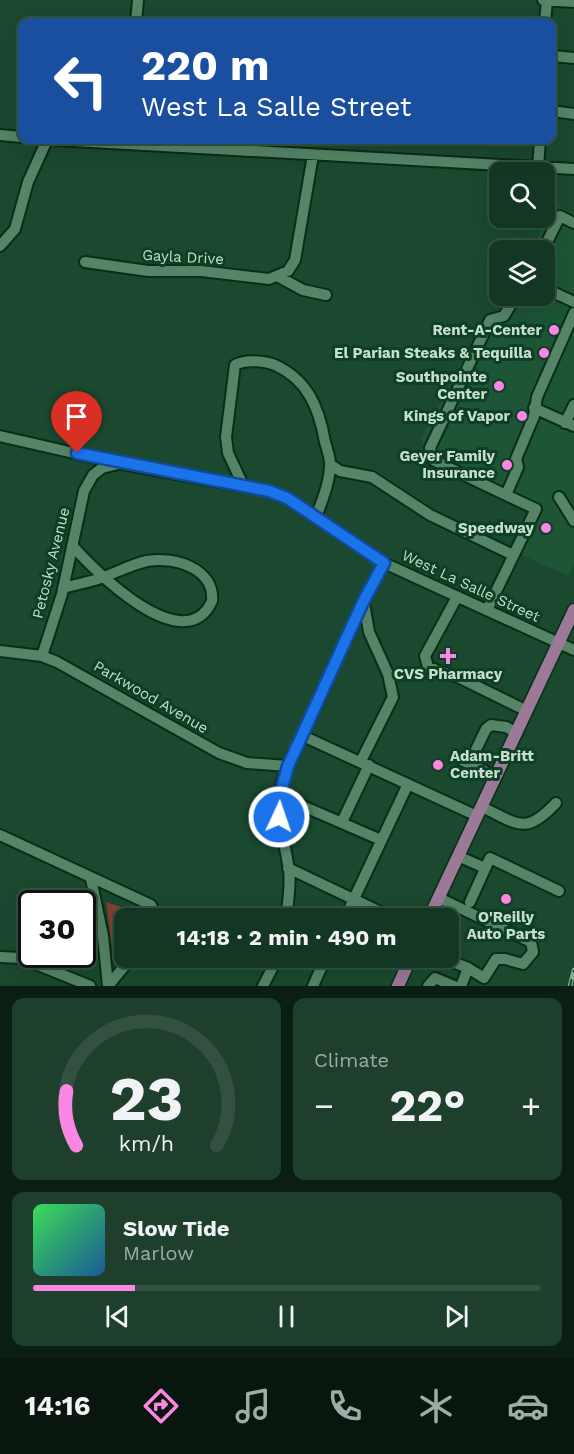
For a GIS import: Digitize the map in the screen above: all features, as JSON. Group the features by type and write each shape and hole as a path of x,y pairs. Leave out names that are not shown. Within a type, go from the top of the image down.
{"main road":[{"path":"434,908 573,616"},
{"path":"398,986 406,968"}],"street":[{"path":"136,18 138,0"},
{"path":"545,18 545,0 574,2"},
{"path":"556,56 574,58"},
{"path":"556,112 574,114"},
{"path":"0,135 18,137"},
{"path":"0,246 15,229 28,182 45,144"},
{"path":"157,144 489,164"},
{"path":"538,162 540,144"},
{"path":"279,276 288,272 295,260 313,155"},
{"path":"555,168 574,169"},
{"path":"548,240 560,216 574,223"},
{"name":"Gayla Drive","path":"86,262 148,271 201,271 259,279 279,276"},
{"path":"279,276 303,290 326,295"},
{"path":"555,293 574,302"},
{"path":"487,610 536,509 433,460 430,448 490,320 504,316 510,306"},
{"path":"506,495 518,467 516,459 534,416 534,408 574,313"},
{"path":"243,485 228,453 226,437 235,365 241,362 269,363 290,372 306,388 315,402 322,424 330,464 324,495 316,517"},
{"path":"534,408 570,425 574,405"},
{"name":"West La Salle Street","path":"0,436 122,464 243,485 287,498 384,563 574,650"},
{"name":"Petosky Avenue","path":"42,656 63,588 88,482 102,468 122,464"},
{"path":"330,464 340,471 372,477 430,515 513,555"},
{"path":"559,497 574,521"},
{"path":"63,588 103,577 147,561 189,566 200,572 210,583 212,602 208,610 191,620 164,616 135,604 103,577 72,545"},
{"path":"286,908 288,868 280,832 278,802 288,766 363,602 384,563"},
{"path":"457,597 425,656 428,667 460,678 527,711"},
{"path":"342,822 393,697 388,674 369,632 363,602"},
{"name":"Parkwood Avenue","path":"0,651 42,656 219,753 247,763 288,766"},
{"path":"496,776 466,762 486,729 491,725 507,727 517,732"},
{"path":"303,736 408,784 479,812 517,824 531,825 542,818 556,803"},
{"path":"350,908 408,784"},
{"path":"278,802 290,800 381,840"},
{"path":"0,835 151,905 152,908"},
{"path":"458,856 485,868"},
{"path":"470,902 490,858 559,891"},
{"path":"288,868 372,908"},
{"path":"91,879 103,936 108,986"},
{"path":"439,898 531,942 533,952 523,964 496,959 484,982 468,968 459,964"},
{"path":"0,957 21,958 90,986"},
{"path":"108,986 123,968"},
{"path":"263,986 272,968"},
{"path":"313,986 321,968"},
{"path":"461,986 468,968"},
{"path":"428,986 435,978 454,986"}],"shaded area":[{"path":"556,205 574,214 574,564 568,576 522,555 542,508 424,452 421,438 486,316 501,306 555,306 555,240 537,240 543,228 555,228"},
{"path":"106,902 124,908 114,908 113,955"}],"railway":[{"path":"570,986 574,970"}],"place":[{"name":"Rent-A-Center","path":"554,330"},
{"name":"El Parian Steaks & Tequilla","path":"544,353"},
{"name":"Southpointe Center","path":"499,386"},
{"name":"Kings of Vapor","path":"522,416"},
{"name":"Geyer Family Insurance","path":"507,465"},
{"name":"Speedway","path":"546,528"},
{"name":"CVS Pharmacy","path":"448,656"},
{"name":"Adam-Britt Center","path":"438,765"},
{"name":"O'Reilly Auto Parts","path":"506,899"}],"route":[{"path":"77,453 122,464 269,491 287,498 384,563 363,602 288,766 278,802 279,817"}]}
